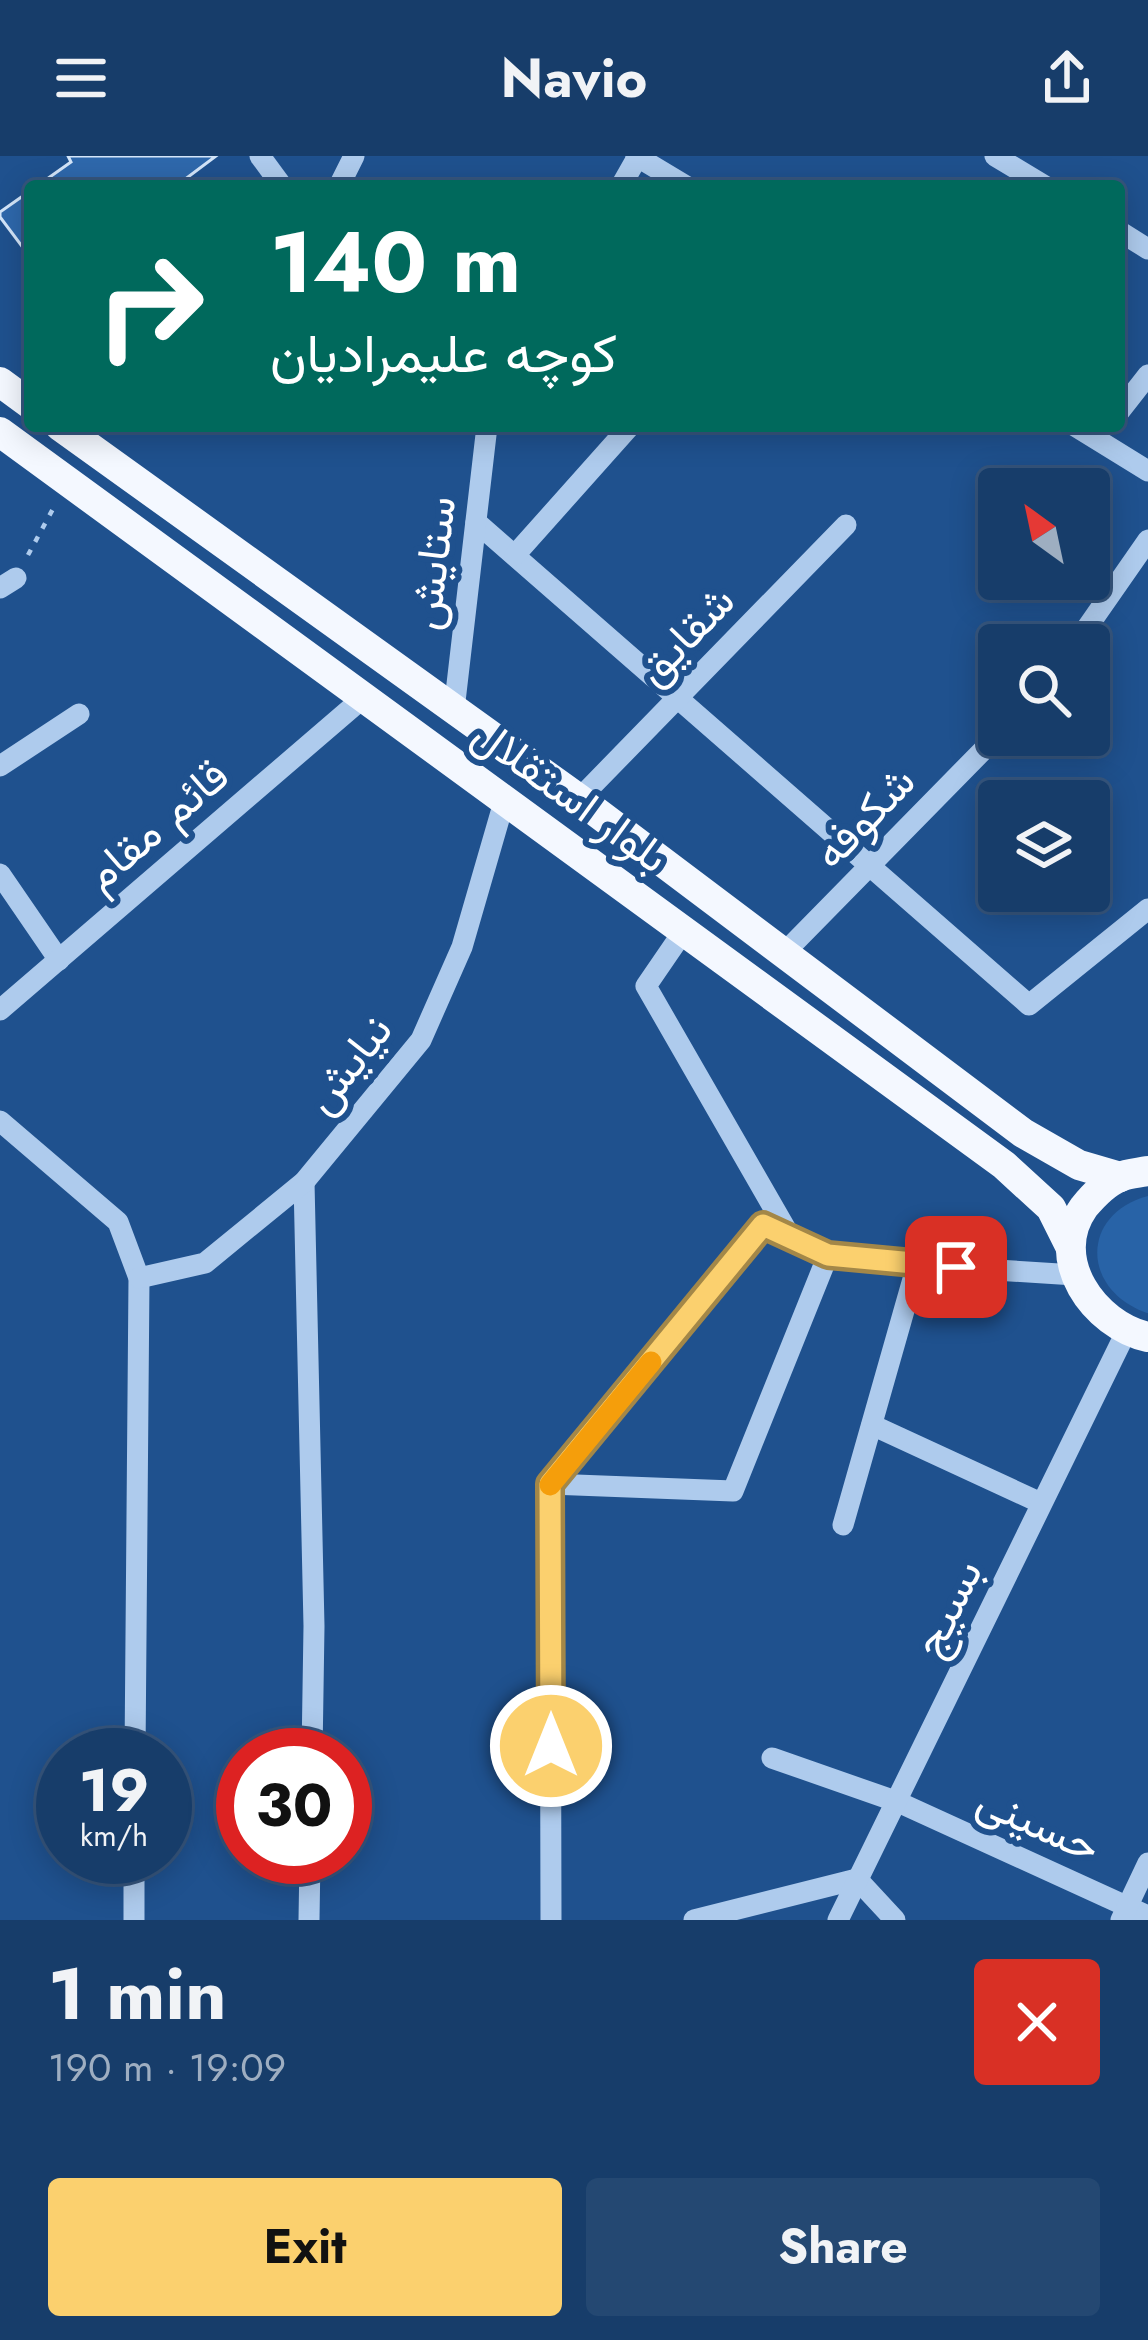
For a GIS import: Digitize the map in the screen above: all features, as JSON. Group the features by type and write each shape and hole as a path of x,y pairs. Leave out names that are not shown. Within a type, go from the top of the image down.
{"main road":[{"name":"بلوار استقلال","path":"0,432 1004,1165 1051,1208 1090,1302 1114,1324 1138,1334"},
{"name":"بلوار استقلال","path":"68,432 579,799 1023,1133 1079,1165 1134,1174"},
{"path":"1073,1260 1078,1216 1095,1193 1134,1174"}],"street":[{"path":"638,156 676,180"},
{"path":"995,156 1035,180"},
{"path":"1125,404 1148,375"},
{"name":"ستایش","path":"454,710 486,432"},
{"path":"515,556 624,432"},
{"path":"1102,433 1148,471"},
{"path":"476,522 1029,1005 1148,909"},
{"name":"شقایق","path":"579,799 847,525"},
{"path":"1090,624 1148,540"},
{"name":"قائم مقام","path":"0,1010 363,698"},
{"path":"0,766 79,714"},
{"name":"شکوفه","path":"784,953 978,755"},
{"name":"نیایش","path":"140,1278 205,1263 304,1182 421,1040 462,947 504,802"},
{"path":"0,874 59,960"},
{"path":"683,932 646,986 791,1238"},
{"path":"0,1121 118,1222 140,1278 135,1728"},
{"path":"304,1182 312,1728"},
{"path":"551,1920 550,1484 763,1225 828,1255 917,1265 1073,1260"},
{"path":"550,1484 734,1491 828,1255"},
{"path":"843,1525 917,1265"},
{"name":"بسیج","path":"838,1920 1041,1503 1138,1334"},
{"path":"872,1425 1041,1503"},
{"name":"حسینی","path":"772,1757 898,1802 1132,1914"},
{"path":"1132,1914 1148,1863"},
{"path":"694,1920 857,1879 896,1920"},
{"path":"134,1884 134,1920"},
{"path":"309,1920 310,1884"}],"path":[{"path":"8,583 68,481"}],"shaded area":[{"path":"1148,1196 1147,1313 1110,1288 1097,1253 1100,1235 1110,1219 1126,1205"}],"building":[{"path":"68,156 216,156 184,180 46,180 71,162"},
{"path":"24,195 24,249 0,217 0,212"}],"slow traffic":[{"path":"550,1485 651,1362"}],"route":[{"path":"551,1746 550,1484 763,1225 828,1255 956,1267"}]}
